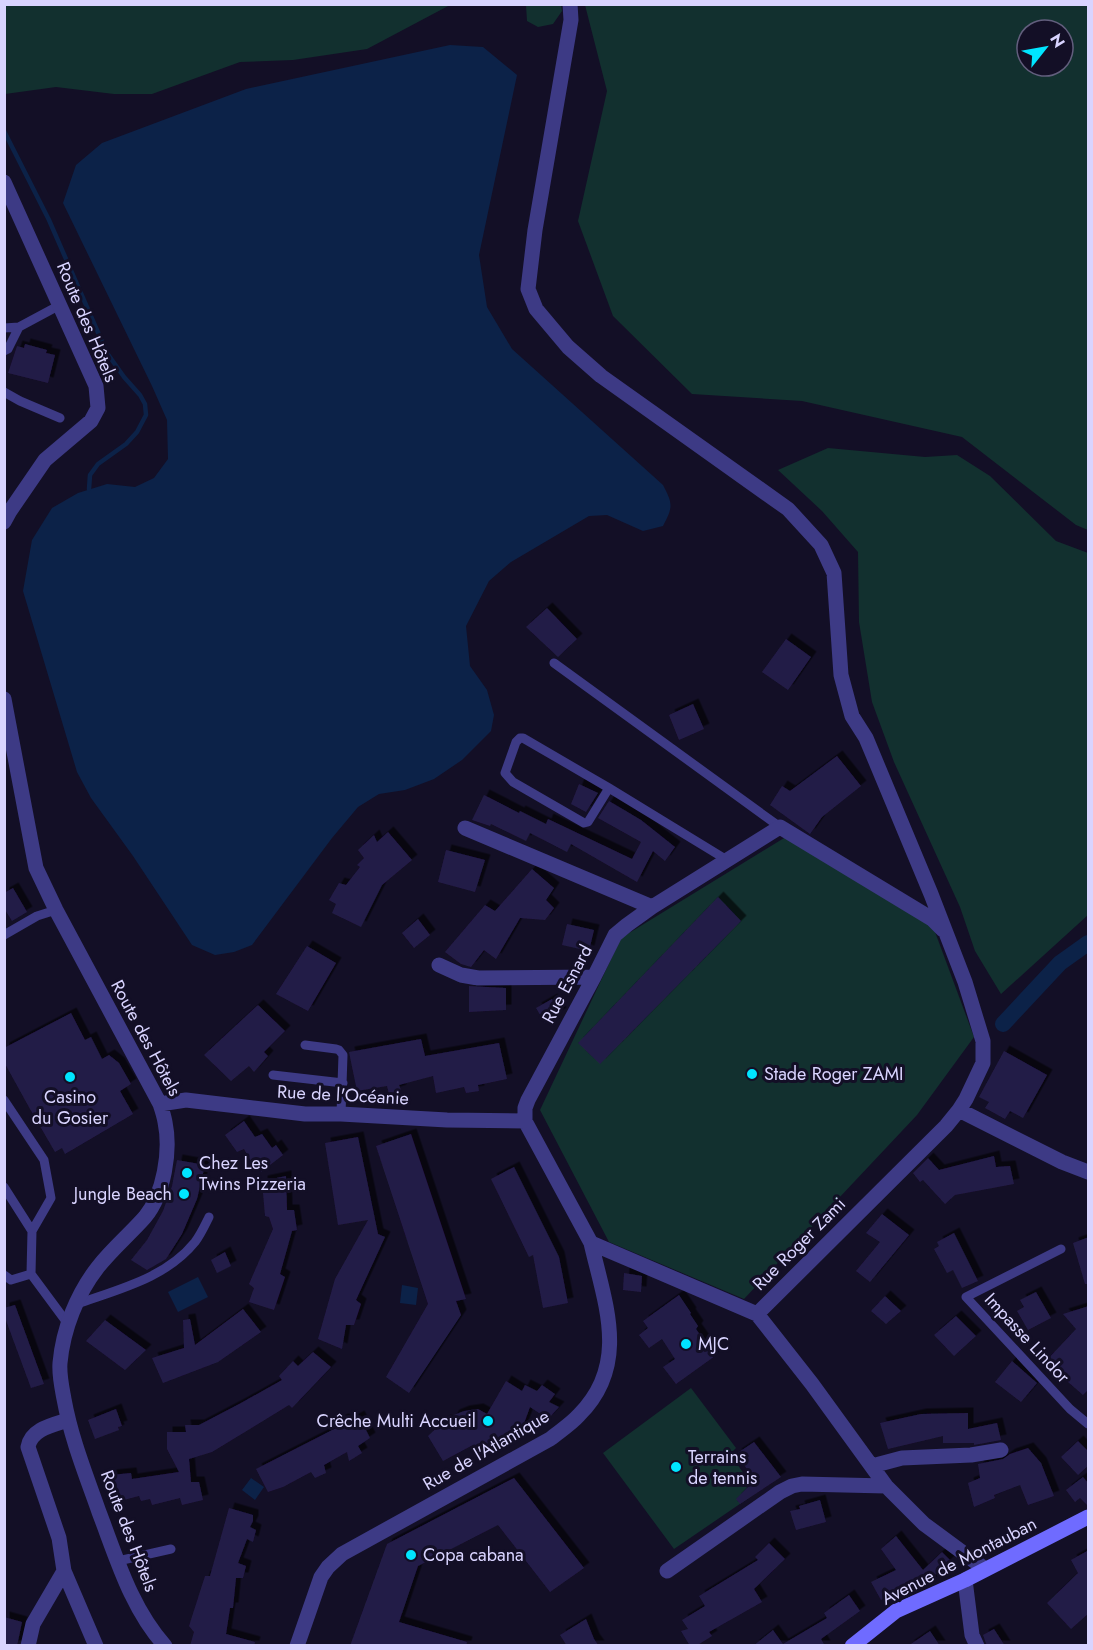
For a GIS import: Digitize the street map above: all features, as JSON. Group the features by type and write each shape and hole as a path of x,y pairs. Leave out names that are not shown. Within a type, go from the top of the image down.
{"main road":[{"name":"Avenue de Montauban","path":"852,1646 896,1611 965,1580 1089,1517"}],"street":[{"name":"Rue Roger Zami","path":"570,4 571,20 535,230 528,289 536,309 568,347 601,376 788,509 821,545 834,573 841,675 852,716 866,738 946,933 965,982 983,1041 983,1064 966,1099 946,1126 757,1314 812,1384 886,1486 924,1524 985,1569"},
{"name":"Route des Hôtels","path":"4,182 96,386 98,408 91,421 45,460 4,522"},
{"name":"Route des Hôtels","path":"4,699 36,868 56,910 160,1104 166,1122 166,1162 157,1196 146,1215 98,1267 82,1291 68,1324 60,1365 68,1420 118,1561 132,1597 148,1625 165,1646"},
{"path":"780,827 932,919 946,933"},
{"name":"Rue Esnard","path":"525,1121 525,1108 528,1100 615,935 652,907 780,827"},
{"path":"465,828 652,907"},
{"path":"439,965 461,975 478,978 594,977"},
{"name":"Rue de l'Océanie","path":"160,1104 186,1100 305,1114 525,1121"},
{"path":"959,1110 1062,1162 1089,1172"},
{"path":"525,1121 591,1243 757,1314"},
{"name":"Rue de l'Atlantique","path":"297,1646 321,1577 342,1554 550,1439 580,1414 595,1395 604,1379 611,1339 609,1319 591,1243"},
{"path":"68,1420 39,1430 29,1439 28,1447 59,1538 64,1571 96,1646"},
{"path":"872,1466 902,1458 971,1455 1001,1450"},
{"path":"666,1571 792,1486 802,1484 886,1486"},
{"path":"28,1646 33,1624 64,1571"},
{"path":"965,1580 972,1635 977,1646"}],"lane":[{"path":"4,328 19,327 60,305"},
{"path":"4,351 8,349 19,327"},
{"path":"4,392 60,418"},
{"path":"554,663 780,827"},
{"path":"609,788 588,822 584,823 513,782 505,773 516,742 520,738 609,788 727,860"},
{"path":"4,935 37,916 56,910"},
{"path":"305,1045 336,1049 344,1057 341,1114"},
{"path":"273,1075 343,1083"},
{"path":"4,1100 44,1160 51,1198 32,1231 31,1274 68,1324"},
{"path":"4,1187 32,1231"},
{"path":"76,1304 154,1275 173,1263 195,1241 209,1217"},
{"name":"Impasse Lindor","path":"1061,1249 966,1297 1070,1409 1089,1424"},
{"path":"4,1275 11,1280 31,1274"},
{"path":"118,1561 171,1549"}],"green space":[{"path":"4,5 450,5 367,49 293,60 240,62 152,94 114,94 56,87 5,94"},
{"path":"526,5 561,5 562,11 553,24 538,27 527,21"},
{"path":"585,5 1088,5 1088,530 1076,525 962,437 802,401 692,394 613,316 578,221 607,91"},
{"path":"828,448 925,457 957,455 990,476 1056,541 1088,553 1088,915 1001,994 975,951 960,907 894,762 872,702 859,622 858,552 822,511 778,470"},
{"name":"Stade Roger ZAMI","path":"789,835 931,921 974,1037 917,1115 744,1299 609,1242 540,1110 621,938"},
{"name":"Terrains de tennis","path":"691,1388 736,1448 730,1454 749,1481 745,1485 753,1495 674,1549 603,1453"}],"water":[{"path":"450,45 483,47 517,75 479,255 487,307 512,349 663,485 670,501 669,514 663,526 643,531 607,515 589,516 511,562 489,581 466,626 470,666 487,690 494,715 491,731 462,760 434,779 405,790 379,794 358,807 252,945 234,952 215,955 192,945 91,798 77,772 23,591 32,540 52,508 78,493 107,484 135,487 154,478 168,459 167,420 63,203 76,165 102,143 246,89"},
{"path":"198,1277 208,1297 178,1312 168,1292"},
{"path":"402,1285 418,1288 416,1305 400,1303"},
{"path":"251,1478 264,1487 255,1500 242,1490"}],"building":[{"path":"25,344 47,350 46,353 55,355 48,383 8,373 17,346 24,348"},
{"path":"547,608 577,639 558,657 526,627"},
{"path":"786,639 811,657 788,690 762,672"},
{"path":"693,704 704,729 679,740 669,715"},
{"path":"837,756 861,786 822,817 810,834 770,805 782,786 790,791"},
{"path":"579,784 598,793 586,812 571,804"},
{"path":"484,795 546,824 548,819 632,859 641,842 598,818 609,801 641,820 675,847 665,861 653,851 637,882 571,844 567,852 530,833 526,841 491,824 490,826 472,820"},
{"path":"388,832 412,860 382,885 361,927 332,913 336,904 329,900 339,883 346,885 360,867 357,865 364,858 358,850 374,835 377,842"},
{"path":"446,850 485,860 475,892 438,882"},
{"path":"532,869 554,888 546,900 554,908 545,920 520,918 496,959 484,950 471,967 461,964 445,952 485,905 495,911"},
{"path":"13,888 27,912 12,921 4,908 4,893"},
{"path":"718,897 741,921 600,1064 578,1043"},
{"path":"418,919 430,935 414,948 402,933"},
{"path":"567,924 594,930 589,951 562,945"},
{"path":"307,946 336,963 308,1011 276,994"},
{"path":"469,986 506,988 506,1010 469,1012"},
{"path":"552,999 561,1013 545,1023 536,1008"},
{"path":"258,1005 285,1031 264,1052 268,1056 254,1072 249,1066 231,1081 204,1055"},
{"name":"Casino du Gosier","path":"71,1013 85,1040 91,1037 102,1059 109,1055 119,1063 131,1084 120,1091 133,1114 65,1154 62,1148 55,1152 30,1109 4,1062 4,1048"},
{"path":"421,1039 425,1056 499,1043 507,1079 478,1085 479,1091 466,1093 464,1087 436,1093 433,1076 399,1085 401,1090 389,1094 387,1086 357,1091 349,1052"},
{"path":"1004,1051 1047,1075 1023,1118 1010,1111 1005,1119 985,1108 989,1102 979,1097"},
{"path":"244,1121 255,1137 262,1134 272,1148 276,1145 283,1155 261,1172 260,1163 253,1165 244,1149 237,1152 225,1135"},
{"path":"411,1134 466,1299 456,1301 461,1315 409,1393 386,1377 428,1304 376,1146"},
{"path":"358,1137 378,1234 385,1237 356,1300 361,1304 354,1325 346,1325 342,1349 318,1339 335,1279 368,1220 338,1225 325,1143"},
{"path":"994,1156 996,1167 1010,1166 1014,1184 955,1195 945,1204 923,1180 920,1182 913,1173 928,1158 939,1170"},
{"path":"177,1160 205,1165 197,1199 182,1234 166,1259 147,1270 131,1260 147,1240 163,1211 172,1186"},
{"path":"514,1167 559,1257 568,1303 543,1308 533,1255 529,1257 491,1179"},
{"path":"286,1176 287,1210 294,1210 297,1230 292,1231 280,1274 285,1277 274,1310 249,1302 254,1288 249,1284 273,1229 269,1217 265,1216 262,1181"},
{"path":"882,1214 909,1235 870,1282 856,1271 880,1242 866,1233"},
{"path":"954,1233 978,1281 962,1288 953,1270 947,1273 934,1249 939,1246 937,1242"},
{"path":"1089,1237 1089,1284 1085,1284 1073,1243"},
{"path":"225,1252 231,1266 217,1273 211,1260"},
{"path":"624,1273 642,1276 641,1292 623,1290"},
{"path":"1036,1292 1051,1318 1028,1330 1017,1311 1024,1307 1020,1300"},
{"name":"MJC","path":"679,1295 698,1326 696,1329 715,1356 676,1384 663,1367 675,1359 662,1339 649,1348 639,1335 648,1328 643,1321"},
{"path":"885,1296 901,1311 886,1324 871,1311"},
{"path":"15,1305 44,1384 31,1388 4,1315 4,1308"},
{"path":"1089,1306 1089,1389 1083,1395 1045,1362 1076,1329 1063,1314"},
{"path":"243,1309 261,1332 218,1362 163,1383 152,1358 184,1348 183,1320 190,1319 195,1345"},
{"path":"956,1316 976,1336 954,1356 934,1335"},
{"path":"105,1320 146,1350 125,1370 86,1341"},
{"path":"313,1352 331,1367 292,1408 289,1405 212,1452 189,1459 191,1482 199,1482 203,1500 182,1505 180,1498 152,1505 150,1499 141,1501 139,1496 116,1502 111,1475 131,1473 132,1479 179,1472 167,1449 167,1432 186,1432 185,1425 199,1425 241,1403 282,1380 279,1376 293,1361 298,1366"},
{"path":"1012,1361 1037,1383 1021,1402 995,1382"},
{"name":"Crêche Multi Accueil","path":"506,1381 522,1391 525,1385 537,1391 542,1385 555,1394 549,1402 559,1407 548,1419 530,1407 522,1429 474,1452 471,1446 443,1461 428,1436 445,1420 450,1422 454,1415 464,1411 478,1409 487,1414"},
{"path":"116,1409 122,1426 118,1427 119,1430 95,1439 88,1420"},
{"path":"968,1413 968,1429 997,1423 1001,1440 974,1445 974,1443 943,1443 943,1436 888,1449 880,1423 921,1414"},
{"path":"359,1416 370,1438 358,1446 362,1453 349,1461 347,1452 324,1465 326,1473 315,1478 311,1472 268,1492 256,1469 342,1425 340,1420 344,1419 346,1423"},
{"path":"1078,1441 1089,1452 1089,1465 1078,1475 1061,1457"},
{"path":"754,1442 781,1477 740,1504 736,1499 755,1480 736,1454"},
{"path":"1028,1448 1041,1463 1054,1496 1028,1505 1020,1485 994,1495 995,1498 974,1507 968,1483 980,1478 978,1464 1003,1459"},
{"path":"1083,1477 1089,1484 1089,1507 1080,1498 1075,1502 1066,1490"},
{"name":"Copa cabana","path":"514,1478 584,1568 550,1592 498,1525 418,1566 399,1622 467,1642 466,1646 350,1646 387,1544"},
{"path":"820,1500 826,1522 796,1530 790,1511"},
{"path":"229,1508 253,1515 250,1527 256,1530 253,1542 247,1539 238,1563 246,1566 243,1578 236,1578 233,1608 230,1608 226,1634 255,1642 254,1646 190,1646 194,1632 189,1626 205,1576 210,1576"},
{"path":"896,1536 923,1570 942,1552 950,1560 926,1587 914,1592 908,1585 881,1600 871,1582 896,1570 881,1549"},
{"path":"769,1543 785,1559 754,1589 762,1602 709,1632 712,1636 696,1646 690,1646 681,1631 688,1629 682,1620 705,1606 699,1596 758,1560 755,1557"},
{"path":"1089,1550 1089,1613 1071,1629 1047,1603 1078,1573 1071,1560"},
{"path":"849,1595 860,1611 821,1639 825,1646 753,1646 773,1630 783,1644 827,1618 824,1613"},
{"path":"4,1617 22,1622 17,1646 4,1646"},
{"path":"586,1619 599,1646 567,1646 560,1635"},
{"path":"994,1629 1005,1646 987,1646 983,1635"},
{"path":"930,1631 940,1646 908,1646"}],"waterway":[{"path":"4,131 49,220 107,353 145,404 146,415 137,432 126,444 98,464 90,475 89,489"},
{"path":"1003,1024 1060,963 1088,943"}],"place":[{"name":"Stade Roger ZAMI","path":"752,1074"},
{"name":"Casino du Gosier","path":"70,1077"},
{"name":"Chez Les Twins Pizzeria","path":"187,1173"},
{"name":"Jungle Beach","path":"184,1194"},
{"name":"MJC","path":"686,1344"},
{"name":"Crêche Multi Accueil","path":"488,1421"},
{"name":"Terrains de tennis","path":"676,1467"},
{"name":"Copa cabana","path":"411,1555"}]}
